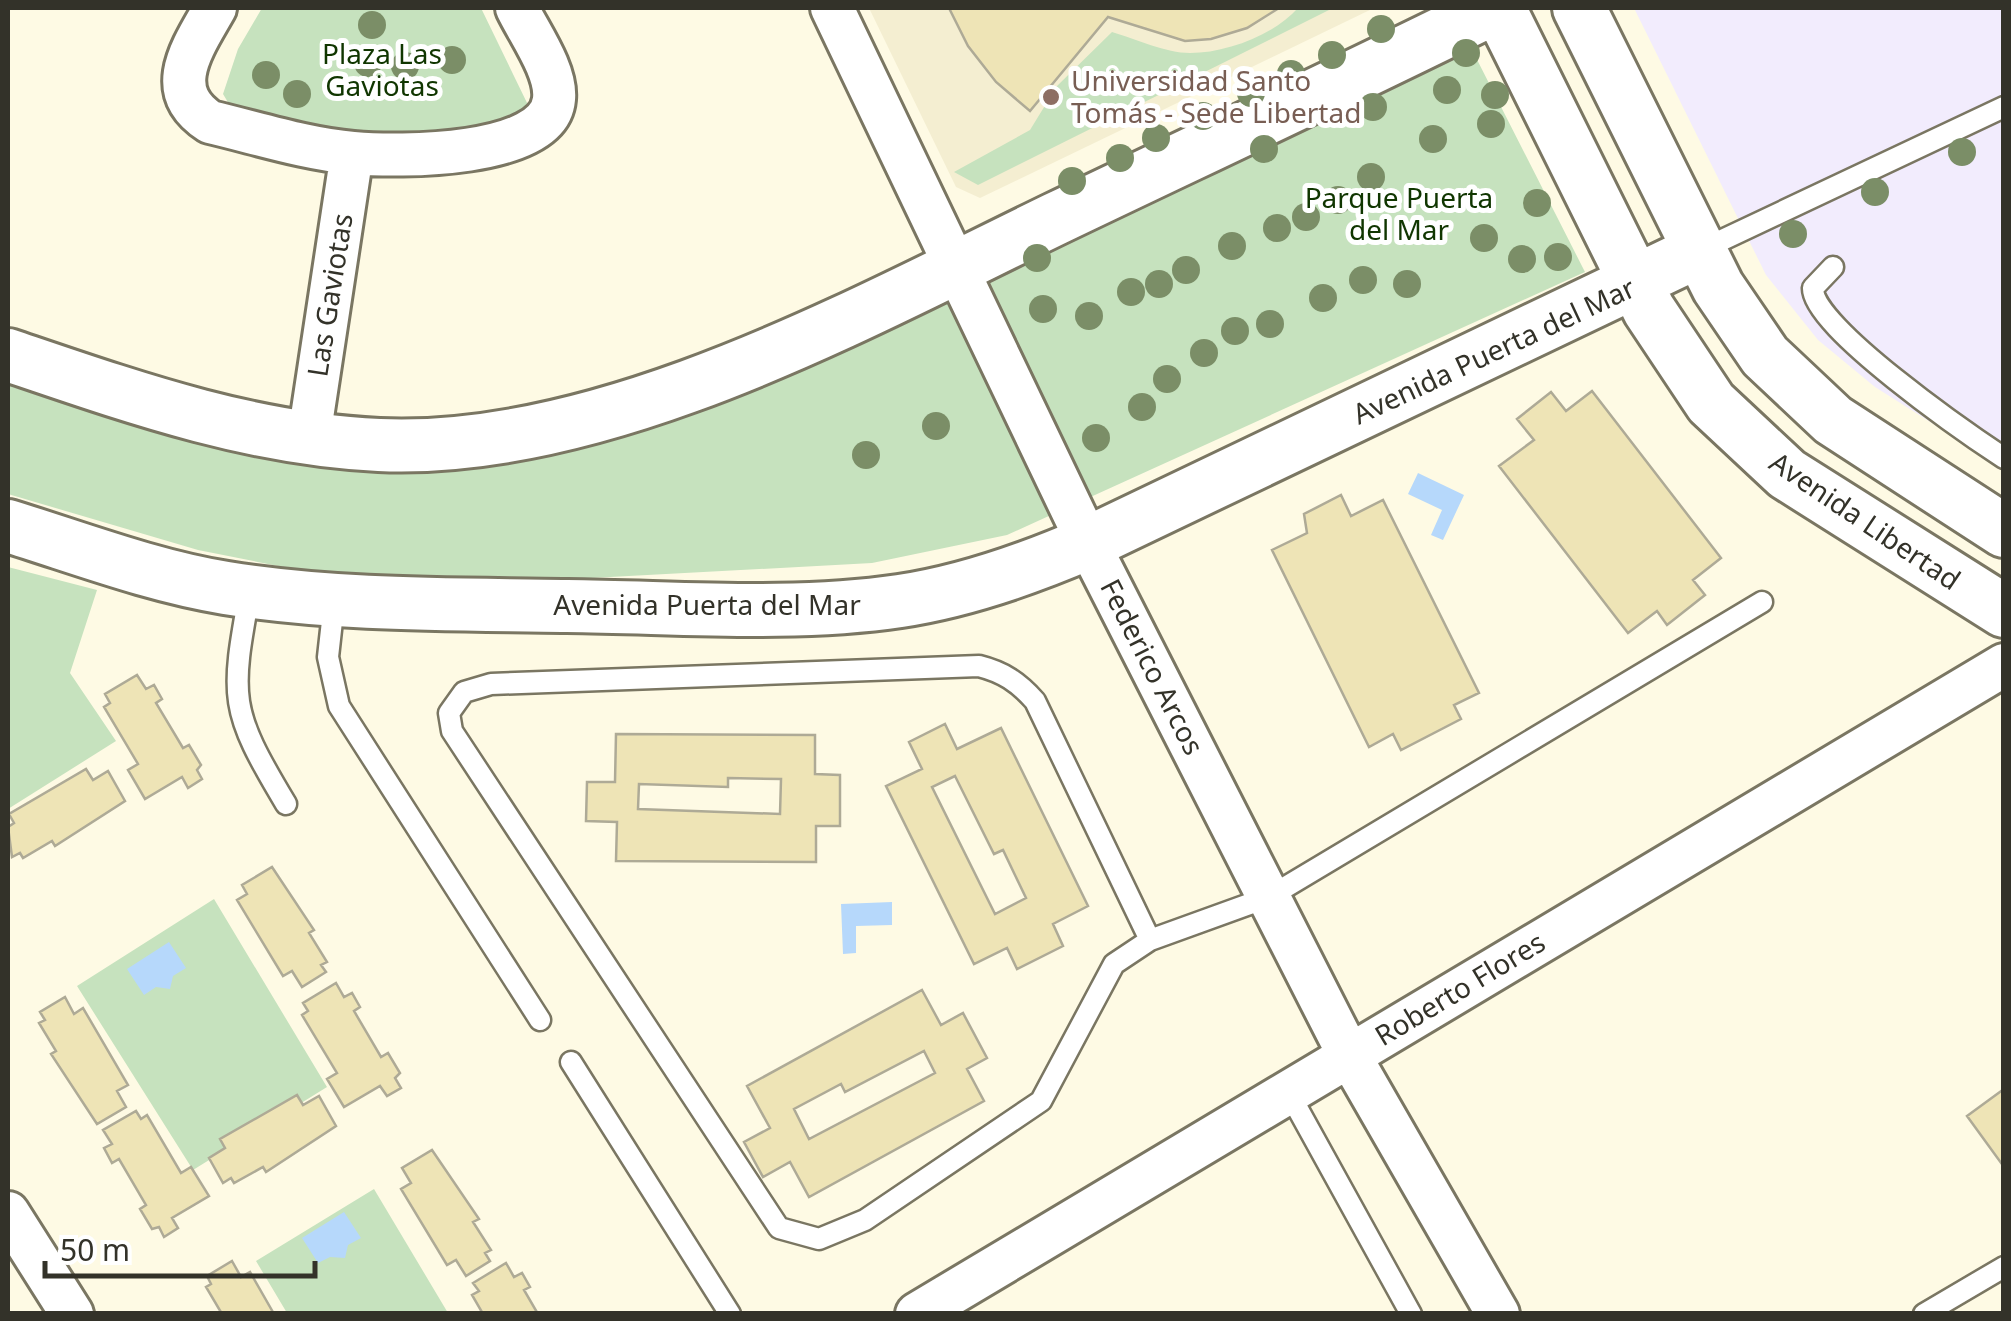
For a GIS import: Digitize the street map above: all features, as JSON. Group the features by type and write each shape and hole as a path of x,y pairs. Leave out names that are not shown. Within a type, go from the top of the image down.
{"street":[{"path":"215,8 182,70 185,96 200,116 210,122 352,153 462,151 526,136 543,125 553,106 553,83 517,8"},
{"name":"Federico Arcos","path":"832,8 1088,543 1350,1055 1498,1314"},
{"path":"8,356 202,420 381,446 490,438 583,420 684,387 843,321 1497,8"},
{"name":"Avenida Libertad","path":"1497,8 1636,284 1682,366 1748,440 1830,504 2004,612"},
{"path":"1578,8 1740,322 1797,390 1833,420 2004,531"},
{"name":"Las Gaviotas","path":"309,437 352,153"},
{"name":"Avenida Puerta del Mar","path":"8,526 146,568 250,590 335,600 856,606 982,582 1088,543 1700,251"},
{"name":"Roberto Flores","path":"917,1314 2004,664"},
{"path":"8,1213 72,1314"}],"lane":[{"path":"1700,251 2004,106"},
{"path":"1833,267 1812,288 1817,302 1882,368 1941,417 2004,458"},
{"path":"250,590 235,671 236,700 254,755 286,804"},
{"path":"335,600 328,657 339,706 540,1020"},
{"path":"1150,940 1034,701 1010,676 995,670 979,666 491,684 464,692 449,713 452,731 778,1228 819,1239 865,1220 1041,1101 1114,964 1150,940 1269,897 1762,602"},
{"path":"570,1062 730,1314"},
{"path":"1290,1093 1411,1314"},
{"path":"1924,1314 2004,1268"}],"shaded area":[{"name":"Universidad Santo Tomás - Sede Libertad","path":"869,8 1374,8 980,198 956,187"},
{"path":"1634,8 2003,8 2003,468 1875,387 1818,340 1766,275"}],"green space":[{"name":"Plaza Las Gaviotas","path":"262,8 481,8 529,107 524,121 448,133 376,133 304,123 229,104 223,94 238,49"},
{"path":"1298,8 1333,8 978,185 954,172 1030,130 1057,86 1112,32 1171,51 1204,52 1234,46 1263,34"},
{"name":"Parque Puerta del Mar","path":"1465,36 1585,272 1007,535 872,563 554,580 308,572 198,550 8,494 8,382 169,436 313,462 469,463"},
{"path":"8,567 97,590 70,673 116,741 8,809"},
{"path":"214,899 327,1087 193,1170 77,986"},
{"path":"374,1189 448,1313 287,1313 256,1261"}],"water":[{"path":"1418,473 1464,495 1443,540 1431,535 1442,510 1408,494"},
{"path":"892,902 892,925 856,926 856,953 843,954 841,904"},
{"path":"169,942 186,968 173,976 170,989 156,987 144,995 127,969"},
{"path":"344,1212 361,1238 348,1245 345,1258 330,1257 318,1263 302,1238"}],"building":[{"path":"949,8 1279,8 1247,28 1211,39 1185,41 1108,17 1030,111 996,82 968,46"},
{"path":"1592,391 1721,558 1693,580 1705,595 1667,625 1657,611 1628,633 1499,466 1534,440 1517,419 1551,392 1566,411"},
{"path":"1341,495 1351,516 1383,500 1479,693 1454,705 1461,719 1401,750 1393,734 1369,747 1272,550 1307,533 1304,514"},
{"path":"137,675 146,689 154,685 162,699 156,703 183,748 189,745 201,765 197,770 202,779 188,788 182,777 145,799 128,770 138,764 104,707 110,703 105,694"},
{"path":"945,724 957,749 1001,728 1088,906 1053,924 1063,946 1017,969 1007,948 974,964 886,786 922,769 909,742","holes":["955,776 994,854 1003,850 1026,898 995,914 932,787"]},
{"path":"616,734 815,735 815,774 840,775 840,826 816,826 816,862 616,861 617,822 586,821 587,782 615,782","holes":["728,778 781,779 780,814 638,809 639,784 728,787"]},
{"path":"86,769 93,780 108,771 125,801 55,846 52,841 23,858 20,853 12,857 8,827 14,823 9,814"},
{"path":"272,867 314,930 309,933 327,962 321,965 326,972 302,987 292,971 283,976 237,900 247,894 242,885"},
{"path":"336,983 344,997 352,993 360,1007 354,1011 381,1057 388,1053 400,1073 395,1078 401,1088 387,1096 380,1086 344,1107 327,1079 337,1073 302,1015 308,1011 303,1003"},
{"path":"922,990 941,1025 963,1013 987,1058 967,1069 984,1101 809,1197 790,1162 763,1177 744,1142 770,1128 747,1086","holes":["924,1051 935,1073 809,1139 794,1109 841,1084 845,1092"]},
{"path":"65,997 74,1014 83,1008 128,1085 117,1091 126,1107 97,1124 51,1054 56,1051 39,1023 45,1020 40,1012"},
{"path":"2004,1089 2004,1167 1967,1116"},
{"path":"297,1095 303,1105 319,1096 336,1126 266,1172 263,1167 234,1183 231,1178 223,1183 209,1158 225,1148 220,1139"},
{"path":"136,1111 141,1119 147,1115 181,1173 191,1167 209,1196 172,1218 178,1228 164,1237 159,1227 152,1229 140,1209 146,1205 119,1159 112,1163 104,1148 112,1144 103,1130"},
{"path":"432,1150 479,1219 473,1222 491,1250 485,1253 490,1261 466,1276 456,1260 447,1265 401,1189 411,1183 402,1168"},
{"path":"232,1261 241,1277 250,1272 274,1314 222,1314 206,1287 211,1284 207,1276"},
{"path":"506,1263 514,1277 522,1273 530,1287 524,1290 538,1314 483,1314 472,1295 479,1291 473,1283"}],"place":[{"name":"Universidad Santo Tomás - Sede Libertad","path":"1051,97"}]}
